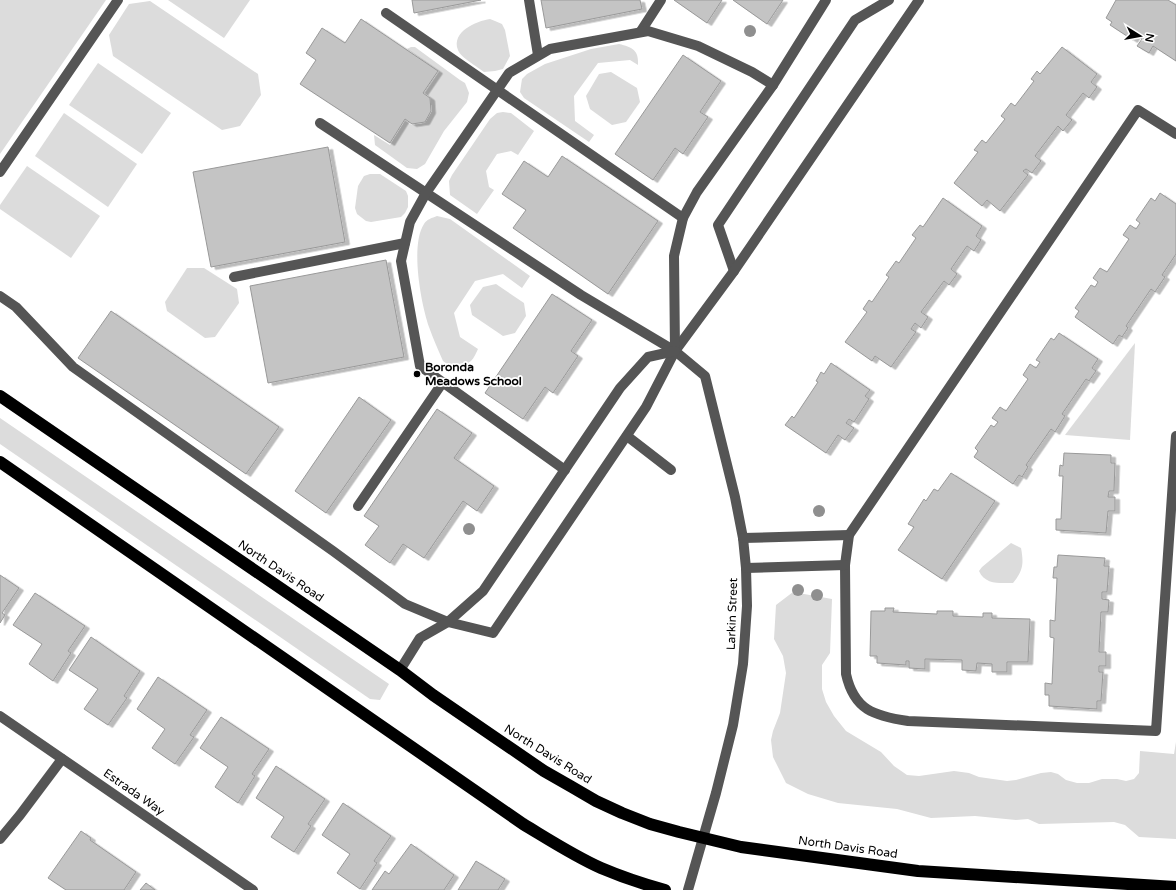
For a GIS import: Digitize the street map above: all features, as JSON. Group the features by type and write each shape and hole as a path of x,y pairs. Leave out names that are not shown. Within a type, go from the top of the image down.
{"highway":[{"name":"North Davis Road","path":"0,396 400,670 433,695 544,771 596,801 650,824 741,847 918,871 1176,887"},
{"path":"0,462 523,824 565,849 600,867 635,881 665,890"}],"street":[{"path":"0,172 118,0"},
{"path":"529,0 538,56"},
{"path":"641,31 661,0"},
{"path":"675,351 674,256 683,218 697,192 773,85 826,0"},
{"path":"734,271 718,225 855,20 889,0"},
{"path":"0,296 16,307 73,367 406,604 448,622 493,633 646,407 675,351 734,271 919,0"},
{"path":"386,13 683,218"},
{"path":"566,470 420,366 401,261 410,222 426,193 509,73 550,49 648,30 698,46 752,72 773,85"},
{"path":"1176,134 1138,110 849,536 845,565 846,674 849,688 858,702 871,711 887,718 908,721 1156,731 1176,436"},
{"name":"Larkin Street","path":"320,123 581,295 675,351 705,376 743,538 746,568 747,606 743,664 739,694 725,761 688,890"},
{"path":"234,277 405,243"},
{"path":"400,670 420,638 448,622 482,591 566,470 620,388 648,358 675,351"},
{"path":"358,506 443,382"},
{"path":"627,436 671,470"},
{"path":"743,538 849,536"},
{"path":"746,568 845,565"},
{"name":"Estrada Way","path":"0,716 253,890"},
{"path":"0,838 20,815 62,759"}],"shaded area":[{"path":"0,0 106,0 0,154"},
{"path":"168,0 250,0 224,38"},
{"path":"150,1 258,74 261,95 240,126 222,130 113,56 109,35 129,4"},
{"path":"490,19 502,24 505,30 510,56 503,69 484,72 459,53 457,44 458,38 466,28 478,22"},
{"path":"619,44 628,46 634,50 637,56 638,65 630,60 598,63 574,96 575,121 594,135 589,142 524,98 520,92 522,79 527,74 545,64 591,49"},
{"path":"415,47 465,83 469,93 467,102 444,131 425,164 417,169 407,168 375,145 374,135 390,145 405,121 412,125 425,123 432,111 430,97 425,93 439,72 407,49"},
{"path":"98,63 171,113 142,154 69,105"},
{"path":"611,72 637,88 640,102 626,122 612,125 590,109 586,96 599,74"},
{"path":"64,113 137,164 108,207 35,156"},
{"path":"497,113 511,113 534,131 518,155 511,151 497,154 486,171 489,187 494,190 477,214 450,195 449,181 490,119"},
{"path":"27,166 100,216 71,258 0,209 0,205"},
{"path":"370,174 380,174 406,191 408,196 408,207 401,217 371,222 366,221 357,214 355,208 358,186 364,176"},
{"path":"437,216 450,219 530,276 522,288 503,274 475,281 454,313 460,337 478,349 471,361 460,366 449,365 443,361 429,327 420,290 417,260 420,234 425,222"},
{"path":"187,268 204,268 237,289 239,303 215,337 205,338 167,311 165,302"},
{"path":"496,284 524,303 526,316 515,333 503,336 472,315 470,305 483,287"},
{"path":"1135,343 1130,440 1065,435"},
{"path":"0,418 389,684 380,700 370,699 0,444"},
{"path":"1011,543 1021,548 1022,554 1022,567 1016,579 1013,583 1003,583 985,579 979,571"},
{"path":"793,592 832,599 830,653 822,665 822,689 826,702 834,716 846,731 881,752 894,766 907,775 919,776 954,771 969,773 979,777 1007,781 1051,772 1058,774 1066,780 1077,783 1089,783 1102,779 1117,779 1126,781 1134,779 1139,773 1140,751 1174,754 1176,742 1176,839 1139,837 1125,825 1114,822 1039,824 1028,819 1016,820 975,816 931,818 897,809 838,803 808,794 786,783 773,757 771,740 780,713 786,673 783,656 774,639 776,605"}],"building":[{"path":"412,0 481,0 414,13"},
{"path":"541,0 640,0 642,9 546,28"},
{"path":"674,0 722,0 707,23"},
{"path":"733,0 783,0 767,24"},
{"path":"1116,0 1168,0 1176,5 1176,61 1153,46 1149,53 1137,46 1142,39 1136,35 1133,40 1110,25 1112,22 1106,18"},
{"path":"361,19 438,71 423,93 430,98 431,111 425,122 412,124 405,119 390,143 300,84 316,60 306,53 322,28 345,43"},
{"path":"1062,47 1097,74 1091,82 1097,87 1089,98 1083,93 1066,115 1072,120 1063,131 1058,126 1035,156 1041,161 1032,173 1026,169 1023,171 1028,175 1000,211 987,200 982,206 954,183 978,152 974,150 982,140 986,143 1005,119 1001,116 1011,103 1015,106 1034,81 1031,79 1037,71 1040,74"},
{"path":"683,55 721,81 700,112 708,117 683,154 675,148 653,180 615,154"},
{"path":"328,147 345,242 211,267 193,172"},
{"path":"562,156 658,221 608,294 513,228 526,210 502,194 524,161 548,177"},
{"path":"1160,193 1176,204 1176,254 1162,275 1165,277 1155,292 1151,289 1126,326 1128,328 1122,337 1119,335 1113,344 1075,317 1079,311 1075,308 1091,285 1095,287 1098,282 1093,278 1100,268 1107,272 1129,239 1123,235 1130,225 1136,229 1140,223 1136,220 1151,198 1155,201"},
{"path":"943,198 982,226 976,236 981,240 974,251 967,246 951,269 957,274 949,285 944,281 921,312 928,317 921,328 915,323 911,329 916,332 891,367 875,356 872,361 845,342 867,312 863,309 869,300 872,302 889,277 886,275 896,261 899,263 916,238 912,235 920,225 923,227"},
{"path":"386,260 404,357 268,383 250,286"},
{"path":"552,294 592,320 571,351 578,356 553,393 545,387 523,419 485,393"},
{"path":"111,311 279,427 246,474 78,358"},
{"path":"1059,333 1098,359 1092,368 1096,371 1089,381 1086,379 1062,414 1065,416 1055,432 1051,429 1026,465 1028,467 1022,477 1019,475 1013,484 974,457 978,451 975,448 991,425 994,427 998,422 992,418 1000,407 1006,411 1028,379 1023,375 1030,364 1036,368 1040,362 1036,360 1051,338 1054,340"},
{"path":"831,363 870,390 865,396 869,399 854,422 849,419 846,423 854,428 845,440 838,435 826,453 785,425 792,416 794,418 818,382 816,381 821,372 824,374"},
{"path":"359,397 391,420 326,513 295,491"},
{"path":"437,409 472,433 454,458 494,486 477,511 463,501 424,558 403,544 390,563 365,545 379,526 364,516"},
{"path":"1064,453 1111,455 1111,463 1115,463 1114,491 1109,491 1108,497 1115,497 1115,511 1108,511 1106,533 1056,530 1056,519 1061,519 1063,476 1059,476 1060,465 1063,466"},
{"path":"951,473 995,501 942,579 898,550 914,527 908,524 924,499 926,501 934,489 938,491"},
{"path":"1058,555 1105,558 1104,566 1109,566 1107,592 1102,592 1102,599 1109,600 1108,612 1101,612 1099,652 1106,652 1106,666 1099,666 1099,672 1103,672 1101,701 1097,701 1097,709 1049,706 1049,695 1045,695 1045,683 1052,684 1054,638 1050,637 1050,620 1055,621 1057,578 1053,578 1054,567 1057,567"},
{"path":"0,575 19,588 2,613 5,615 0,623"},
{"path":"35,593 85,626 68,651 71,653 53,681 29,664 42,644 13,625"},
{"path":"885,608 894,608 893,612 937,614 937,611 953,611 953,616 983,617 983,613 992,613 992,618 1030,619 1028,662 1007,662 1007,672 992,672 992,664 977,663 976,671 962,670 962,660 925,659 925,669 909,668 909,661 906,661 906,665 877,663 877,656 870,656 871,611 885,611"},
{"path":"91,637 140,671 124,696 127,698 108,725 84,709 98,689 69,670"},
{"path":"158,677 207,710 190,735 194,737 175,764 152,748 165,729 137,709"},
{"path":"221,717 269,749 252,774 255,776 238,803 215,787 228,767 200,748"},
{"path":"276,766 325,799 308,824 311,826 294,852 271,837 284,817 256,798"},
{"path":"343,803 391,836 374,861 377,863 360,889 337,873 350,854 322,835"},
{"path":"81,831 91,838 90,840 136,872 124,890 66,890 48,878"},
{"path":"411,844 454,875 444,890 372,890 385,871 389,874"},
{"path":"476,861 505,879 498,890 458,890"},
{"path":"146,883 155,890 140,890"}],"place":[{"name":"Boronda Meadows School","path":"417,374"}]}
